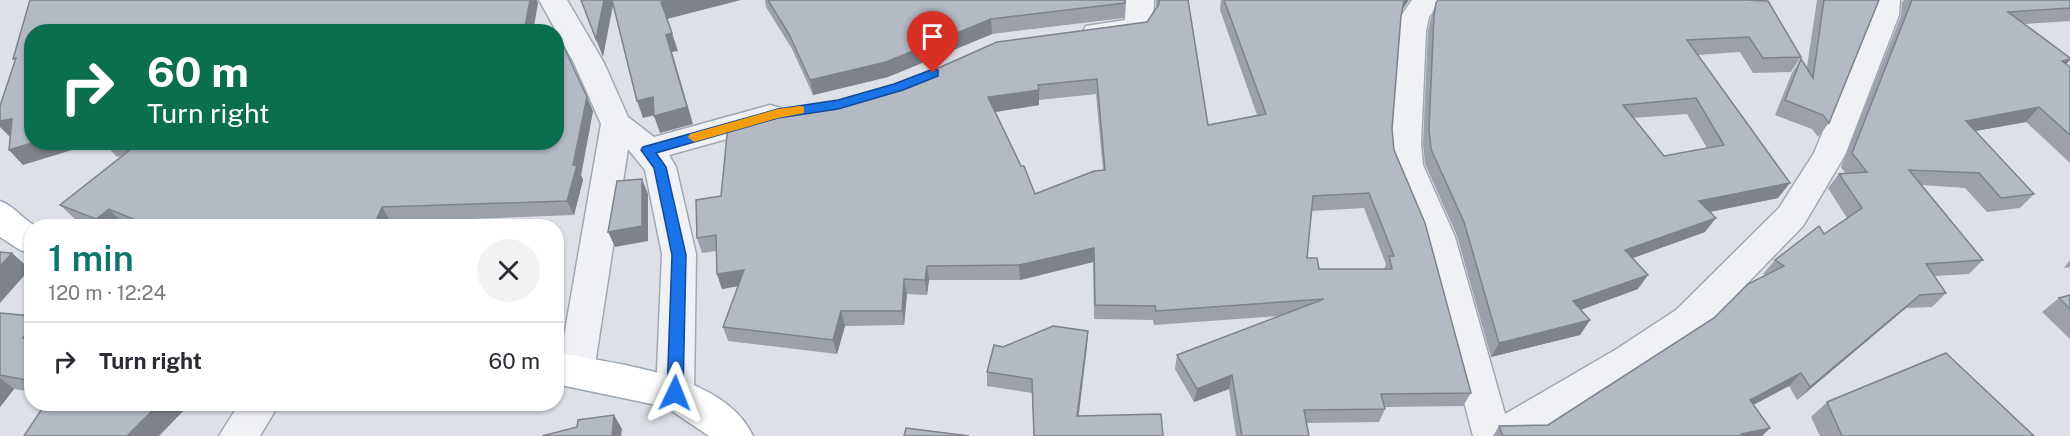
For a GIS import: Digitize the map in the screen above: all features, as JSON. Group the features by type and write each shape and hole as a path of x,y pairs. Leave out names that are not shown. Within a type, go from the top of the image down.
{"main road":[{"path":"0,214 7,225 24,236"},
{"path":"566,369 675,393 719,420 734,436"}],"street":[{"path":"553,0 589,63 616,124 642,143 660,167 679,255 675,393"},
{"path":"1071,36 1135,27 1141,19 1140,0"},
{"path":"1426,0 1414,16 1412,31 1405,144 1407,165 1438,237 1492,436 1525,424 1628,361 1689,320 1791,217 1829,155 1885,15 1886,0"},
{"path":"647,150 778,114 798,111"},
{"path":"566,369 616,124"},
{"path":"238,436 255,411"}],"building":[{"path":"30,0 530,0 526,24 24,24 24,145 9,150 12,119 0,121 0,106 16,58 13,59"},
{"path":"581,0 604,0 596,39"},
{"path":"612,0 667,0 661,2 672,33 666,35 687,107 654,116 653,97 637,101"},
{"path":"768,0 1125,0 1125,3 991,19 886,62 810,80 789,34"},
{"path":"1159,0 1188,0 1208,125 1266,114 1224,0 1404,0 1392,129 1394,150 1425,223 1471,393 1381,394 1385,409 1304,410 1309,436 1242,436 1232,375 1197,389 1177,355 1324,299 1156,311 1155,306 1095,305 1094,248 1019,265 927,266 925,280 904,279 902,311 841,311 833,340 723,327 744,270 717,274 716,235 697,238 696,200 721,196 728,125 775,112 836,102 909,81 997,42 1147,22 1159,4","holes":["1097,79 1105,170 1094,171 1035,194 1024,166 1021,166 988,97 1039,90 1038,85","1369,193 1394,256 1389,256 1392,269 1319,269 1317,258 1307,258 1313,196"]},
{"path":"1438,0 1768,1 1801,57 1763,58 1749,37 1687,40 1790,183 1699,201 1716,218 1625,250 1648,275 1573,301 1590,320 1499,343 1464,222 1431,149 1429,129","holes":["1696,98 1724,145 1664,156 1623,105"]},
{"path":"1824,0 1879,0 1829,123 1823,115 1785,100 1801,59 1813,78"},
{"path":"1912,0 2070,0 2070,8 2008,12 2070,58 2062,61 2070,67 2070,135 2039,107 1966,121 2034,194 2001,198 1979,173 1909,170 1983,260 1926,264 1946,293 1920,295 1810,387 1801,373 1750,400 1770,428 1741,434 1742,436 1503,436 1499,426 1548,425 1714,318 1748,284 1784,266 1775,260 1819,226 1824,234 1862,208 1839,174 1867,172 1852,153"},
{"path":"564,47 587,97 573,165 577,165 567,201 382,207 377,219 133,219 109,209 96,219 60,205 130,150 564,150"},
{"path":"642,179 642,226 608,232 617,181"},
{"path":"0,252 12,253 0,266"},
{"path":"2070,295 2070,309 2059,298"},
{"path":"0,313 24,315 24,380 0,375"},
{"path":"1053,326 1088,331 1077,416 1161,414 1163,436 1034,436 1032,379 987,372 994,345 1003,347"},
{"path":"1946,353 2034,436 1842,436 1827,402"},
{"path":"40,411 152,411 127,436 24,436"},
{"path":"614,415 612,436 542,436 577,427 578,420"},
{"path":"906,428 969,436 904,436"}],"slow traffic":[{"path":"694,137 800,110"}],"route":[{"path":"675,393 679,255 660,167 647,150 778,114 838,104 898,87 933,73"}]}
